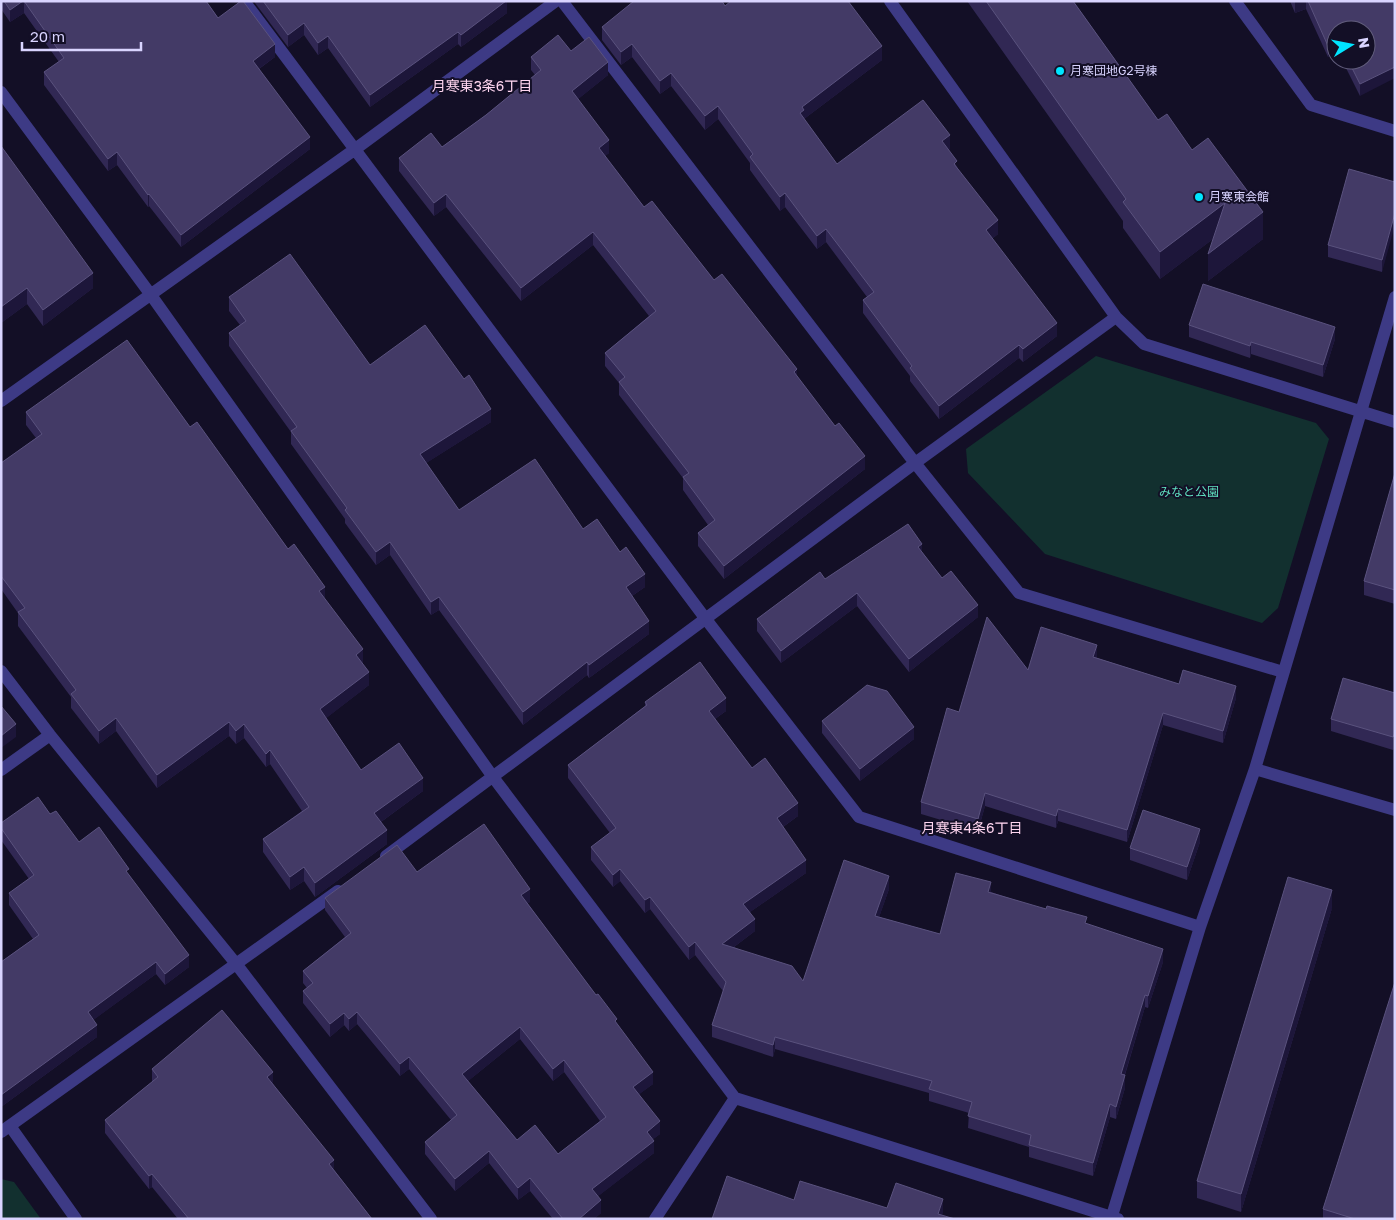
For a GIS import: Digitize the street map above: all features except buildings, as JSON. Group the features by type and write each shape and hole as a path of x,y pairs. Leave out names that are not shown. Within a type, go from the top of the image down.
{"street":[{"path":"244,1 705,618 858,817 1200,927"},
{"path":"1,401 354,150 556,1"},
{"path":"562,1 915,463 1019,593 1283,672"},
{"path":"890,1 1116,317 1144,344 1395,422"},
{"path":"1235,1 1311,105 1395,131"},
{"path":"1,92 151,295 493,777 735,1098 1113,1218 1200,927 1255,769 1395,297"},
{"path":"373,866 705,618 1116,317"},
{"path":"1,671 50,735 236,966 431,1219"},
{"path":"1,770 50,735"},
{"path":"1255,769 1395,810"},
{"path":"76,1219 6,1129 236,966 349,883"},
{"path":"655,1219 735,1098"}],"green space":[{"name":"みなと公園","path":"1096,356 1316,423 1329,439 1278,608 1262,623 1045,554 968,473 966,449"},
{"path":"1,1179 14,1182 41,1219 1,1219"}],"place":[{"name":"月寒団地G2号棟","path":"1060,71"},
{"name":"月寒東会館","path":"1199,197"}],"district":[{"name":"月寒東3条6丁目","path":"482,86"},
{"name":"月寒東4条6丁目","path":"972,828"}]}
